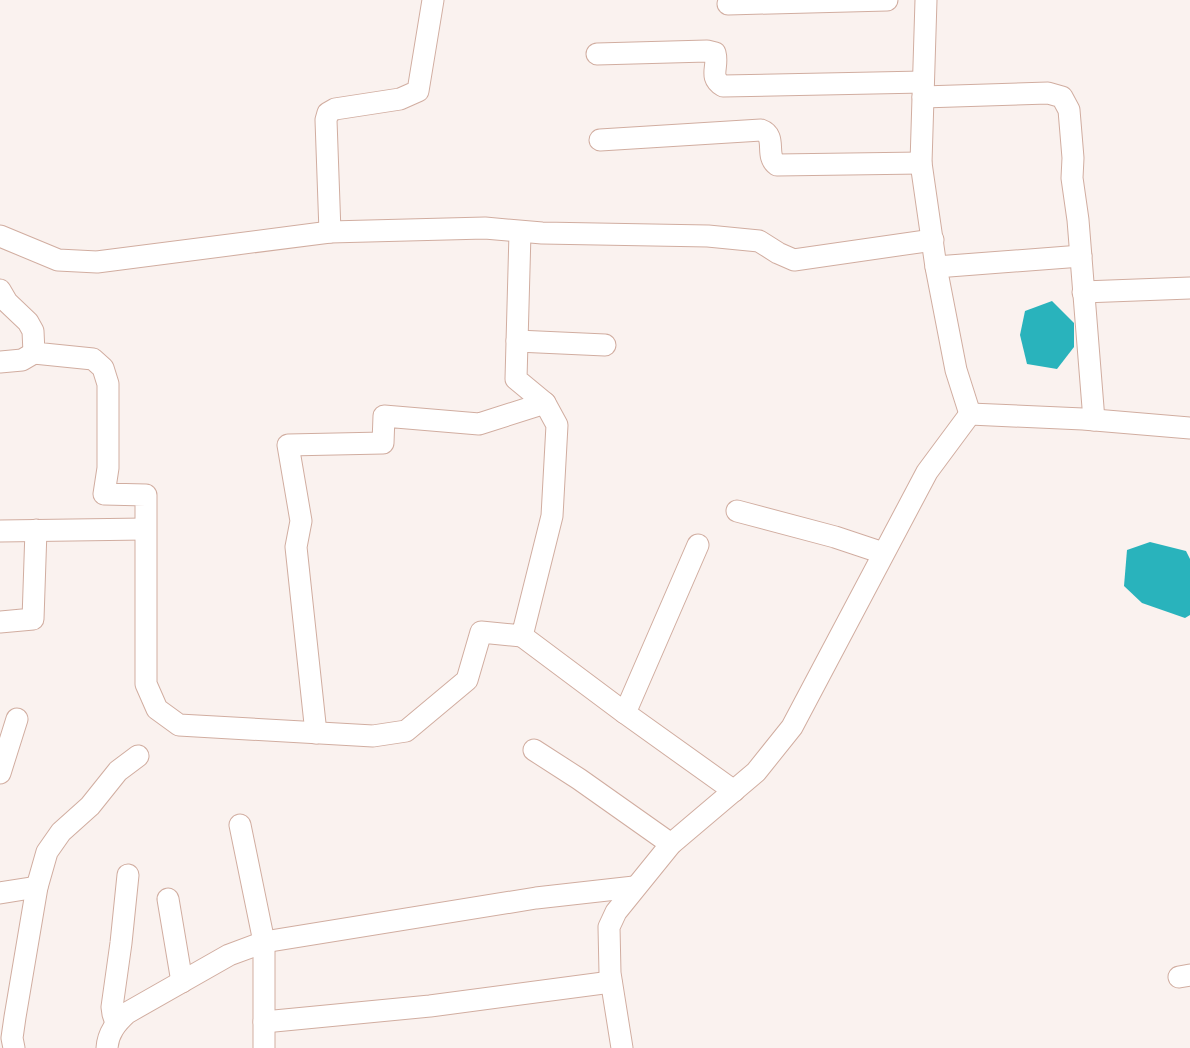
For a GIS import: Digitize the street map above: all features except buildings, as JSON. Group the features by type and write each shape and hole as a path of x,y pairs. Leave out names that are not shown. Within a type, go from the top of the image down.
{"street":[{"path":"330,232 326,120 328,114 335,109 400,99 418,91 433,0"},
{"path":"728,4 887,0"},
{"path":"926,0 921,164 936,267 956,370 970,414"},
{"path":"597,54 707,51 715,53 715,78 723,86 1048,93 1062,97 1069,110 1073,158 1072,178 1078,220 1094,420"},
{"path":"600,140 761,130 770,136 771,158 777,165 921,164"},
{"path":"0,236 58,260 98,262 330,232 485,228 520,233 708,236 760,241 778,253 794,260 933,240"},
{"path":"520,233 516,379 545,403 557,425 552,516 522,636"},
{"path":"936,267 1081,256"},
{"path":"1084,292 1190,288"},
{"path":"0,290 7,302 28,322 32,331 34,354"},
{"path":"517,341 605,345"},
{"path":"0,362 22,360 34,354 92,359 103,368 108,384 108,468 104,494 146,495 146,684 157,709 179,725 373,736 406,731 467,680 481,632 522,636 734,791"},
{"path":"316,733 296,547 301,521 288,446 382,443 384,416 480,424 545,403"},
{"path":"970,414 1094,420 1190,428"},
{"path":"622,1048 612,982 609,927 616,912 634,887 671,844 756,772 792,727 927,472 970,414"},
{"path":"737,512 883,553"},
{"path":"0,531 146,529"},
{"path":"0,622 33,619 36,530"},
{"path":"625,713 698,546"},
{"path":"0,773 16,718"},
{"path":"534,750 671,844"},
{"path":"14,1048 12,1038 15,1017 37,887 47,852 61,832 90,806 118,771 138,756"},
{"path":"240,826 264,942 264,1048"},
{"path":"116,1023 112,1014 112,1007 122,943 128,875"},
{"path":"0,893 37,887"},
{"path":"107,1048 108,1039 116,1023 127,1013 229,955 264,942 536,898 634,887"},
{"path":"168,899 182,982"},
{"path":"264,1022 430,1006 612,982"}],"water":[{"path":"1052,301 1074,323 1074,347 1057,369 1027,364 1020,335 1025,311"},
{"path":"1150,542 1186,551 1190,559 1190,615 1185,618 1142,603 1124,586 1127,550"}]}
